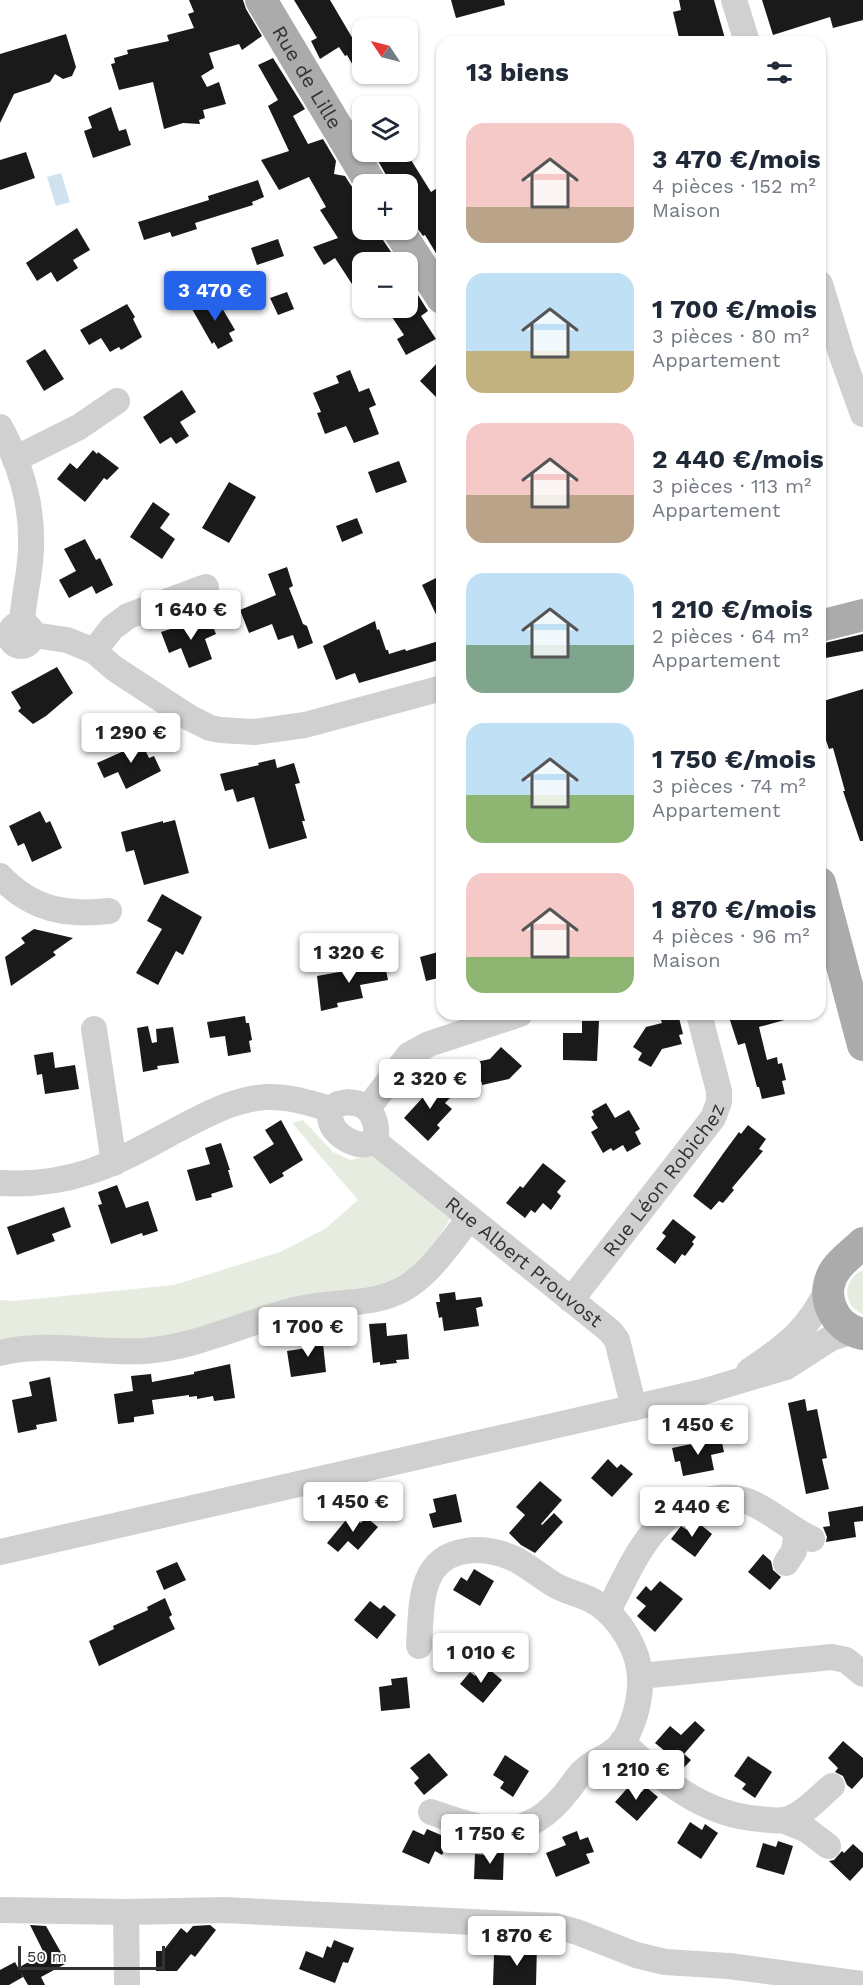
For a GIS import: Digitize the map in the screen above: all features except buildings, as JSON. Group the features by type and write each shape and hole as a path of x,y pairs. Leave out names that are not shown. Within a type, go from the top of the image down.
{"main road":[{"name":"Rue de Lille","path":"261,0 365,174"},
{"path":"404,240 436,289"},
{"path":"826,906 863,1045"},
{"path":"857,1252 836,1268 829,1286 829,1301 834,1315 845,1326 858,1332"}],"street":[{"path":"734,0 745,36"},
{"path":"826,304 863,414"},
{"path":"15,459 79,427 117,401"},
{"path":"0,427 15,459 27,497 31,528 30,560 17,641 67,640 94,651 115,669 190,718 210,728 239,732 270,731 305,725 436,690"},
{"path":"94,651 112,628 128,616 206,587"},
{"path":"0,876 26,898 43,906 70,912 109,911"},
{"path":"368,1108 409,1055 416,1050 503,1020"},
{"name":"Rue Léon Robichez","path":"571,1300 713,1118 719,1102 719,1091 701,1020"},
{"path":"94,1029 114,1163"},
{"path":"0,1183 51,1181 93,1171 114,1163 208,1113 243,1101 269,1097 284,1098 330,1109 348,1102 360,1104 368,1108 377,1130 373,1140 361,1144 343,1137 334,1129 329,1118 330,1109"},
{"name":"Rue Albert Prouvost","path":"373,1140 610,1331 617,1340 634,1408"},
{"path":"0,1353 36,1348 128,1351 160,1349 189,1343 302,1308 380,1299 393,1295 418,1280 470,1218"},
{"path":"727,1384 784,1347 802,1330 817,1310 829,1286"},
{"path":"0,1552 702,1392 752,1379 786,1367 831,1338 858,1332"},
{"path":"608,1611 654,1529 670,1513 700,1500 722,1498 743,1500 762,1507 804,1535 786,1563"},
{"path":"419,1646 422,1600 427,1580 435,1566 463,1551 482,1550 503,1554 524,1564 552,1584 588,1598 608,1611 622,1629 637,1660 640,1676 632,1725 622,1742 613,1753 581,1772 564,1797 546,1815 524,1825 501,1829 463,1823 431,1812"},
{"path":"640,1676 832,1657 846,1660 863,1674"},
{"path":"622,1742 658,1775 713,1810 740,1817 785,1821 807,1830 828,1846"},
{"path":"785,1821 804,1810 832,1786"},
{"path":"0,1910 126,1912 225,1910 555,1926 636,1955 665,1962 729,1966 863,1984"},
{"path":"126,1912 127,1985"}],"shaded area":[{"path":"303,1120 333,1152 351,1160 373,1154 450,1219 427,1255 391,1285 158,1341 0,1344 0,1300 14,1301 174,1285 280,1252 325,1229 358,1200 292,1123"},
{"path":"863,1270 863,1314 851,1305 847,1292 851,1280"}],"water":[{"path":"61,173 70,202 56,206 47,177"}]}
